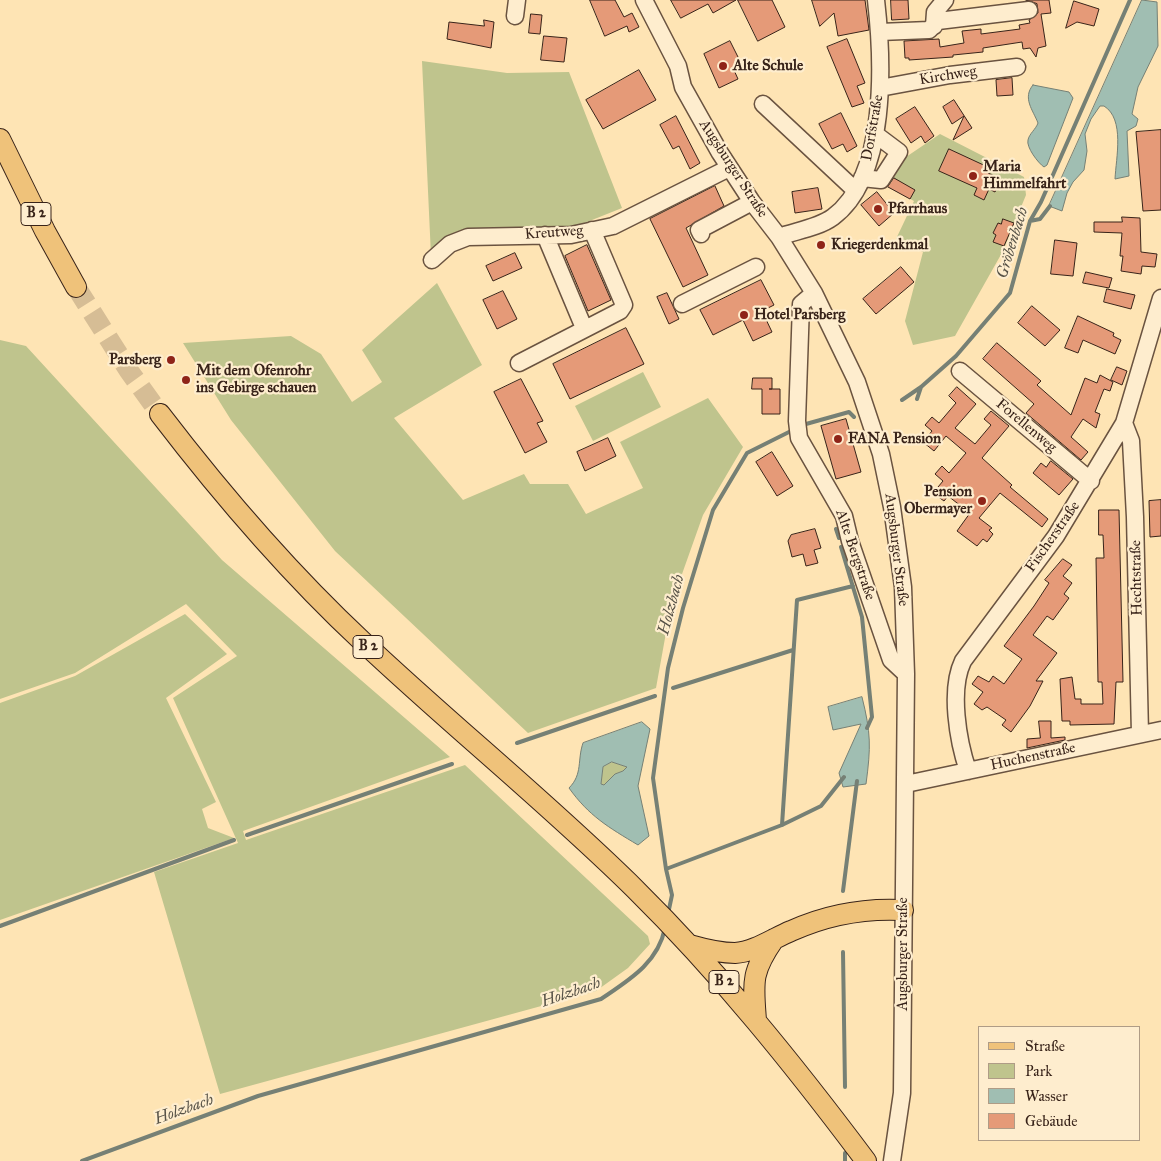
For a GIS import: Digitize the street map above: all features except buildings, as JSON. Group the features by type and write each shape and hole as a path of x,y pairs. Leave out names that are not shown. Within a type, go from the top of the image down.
{"main road":[{"name":"B 2","path":"0,139 45,231 76,287"},
{"name":"B 2","path":"160,414 243,519 323,604 584,840 685,940 756,1020 804,1079 866,1161"},
{"path":"685,940 720,952 737,953 814,922 860,910 903,910"},
{"path":"756,1020 754,984 756,968 774,939"}],"street":[{"name":"Augsburger Straße","path":"644,0 678,66 683,87 729,168 779,237 814,293 857,382 881,454 892,507 903,587 906,674 902,1093 892,1161"},
{"name":"Dorfstraße","path":"779,237 832,218 859,184 870,158 875,134 880,88 880,32 876,0"},
{"path":"934,26 935,12 945,0"},
{"path":"880,32 929,30 938,21 1028,10"},
{"name":"Kirchweg","path":"880,88 950,75 1017,67"},
{"path":"763,104 859,184 881,180 899,152 875,134"},
{"name":"Kreutweg","path":"432,260 450,244 468,237 571,234 613,226 729,168"},
{"path":"702,234 699,230 730,217 752,202"},
{"path":"519,363 620,311 624,305 592,230"},
{"path":"545,235 584,328"},
{"path":"682,304 724,280 756,268"},
{"name":"Alte Bergstraße","path":"814,293 801,304 797,421 799,438 844,516 850,541 891,660 906,674"},
{"name":"Fischerstraße","path":"968,771 961,751 956,683 959,670 963,661 1056,536 1124,424 1161,298"},
{"name":"Forellenweg","path":"960,371 1091,481"},
{"name":"Hechtstraße","path":"1124,424 1131,442 1135,517 1140,734"},
{"name":"Huchenstraße","path":"906,784 1161,730"}],"green space":[{"path":"422,61 507,73 569,72 622,208 577,226 469,232 431,256"},
{"path":"940,134 1024,177 1026,195 1003,251 955,336 913,345 905,321 923,252 896,239 914,201 888,187 906,157"},
{"path":"437,283 482,365 394,418 463,500 524,474 530,484 568,484 586,514 643,488 620,442 708,398 743,447 703,515 671,605 656,688 528,733 335,551 231,420 183,343 291,336 321,354 352,402 382,382 362,350"},
{"path":"0,340 26,346 222,560 450,757 243,831 246,840 465,765 648,936 650,944 628,968 596,991 220,1094 154,872 238,843 173,698 237,656 186,604 75,673 0,699"},
{"path":"643,372 661,407 593,441 575,406"},
{"path":"185,614 227,654 166,698 216,802 202,809 208,828 234,838 0,920 0,703 75,676"},
{"path":"612,762 627,767 615,774 604,785 601,784 603,767"}],"water":[{"path":"1142,0 1157,2 1158,46 1138,87 1132,114 1138,119 1136,126 1127,131 1129,176 1115,179 1117,129 1111,112 1104,106 1100,106 1091,119 1085,134 1087,151 1084,170 1073,182 1067,193 1062,211 1049,206"},
{"path":"1033,85 1069,92 1073,98 1047,165 1044,167 1033,155 1028,143 1038,123 1028,99"},
{"path":"862,697 869,740 866,784 843,787 839,773 861,724 833,730 828,707"},
{"path":"642,722 650,729 638,786 649,836 638,845 592,814 569,788 578,772 583,743","holes":["612,762 627,767 615,774 604,785 601,784 603,767"]}],"waterway":[{"name":"Gröbenbach","path":"902,400 921,387 956,356 1010,293 1030,221 1041,202 1130,0"},
{"path":"1030,221 1040,219 1050,206"},
{"name":"Holzbach","path":"917,399 921,387"},
{"name":"Holzbach","path":"806,424 849,412 854,417"},
{"name":"Holzbach","path":"668,914 672,895 666,869 653,778 668,668 683,608 713,510 747,453 791,431"},
{"path":"836,529 839,538"},
{"path":"841,547 862,617 872,717 867,728"},
{"path":"782,825 797,600 853,586"},
{"path":"673,688 793,650"},
{"path":"517,743 655,696"},
{"path":"247,835 452,764"},
{"path":"666,869 782,825 821,806 844,777"},
{"path":"843,891 857,781"},
{"path":"0,926 234,840"},
{"name":"Holzbach","path":"82,1161 258,1096 601,999 632,977 649,961 656,951 665,928"},
{"path":"843,952 845,1087"},
{"path":"845,1153 845,1161"}],"tunnel":[{"path":"76,287 129,371 160,414"}],"place":[{"name":"Alte Schule","path":"723,66"},
{"name":"Maria Himmelfahrt","path":"973,176"},
{"name":"Pfarrhaus","path":"878,209"},
{"name":"Kriegerdenkmal","path":"821,245"},
{"name":"Hotel Parsberg","path":"744,315"},
{"name":"Parsberg","path":"171,360"},
{"name":"Mit dem Ofenrohr ins Gebirge schauen","path":"186,380"},
{"name":"FANA Pension","path":"838,439"},
{"name":"Pension Obermayer","path":"982,501"}]}
